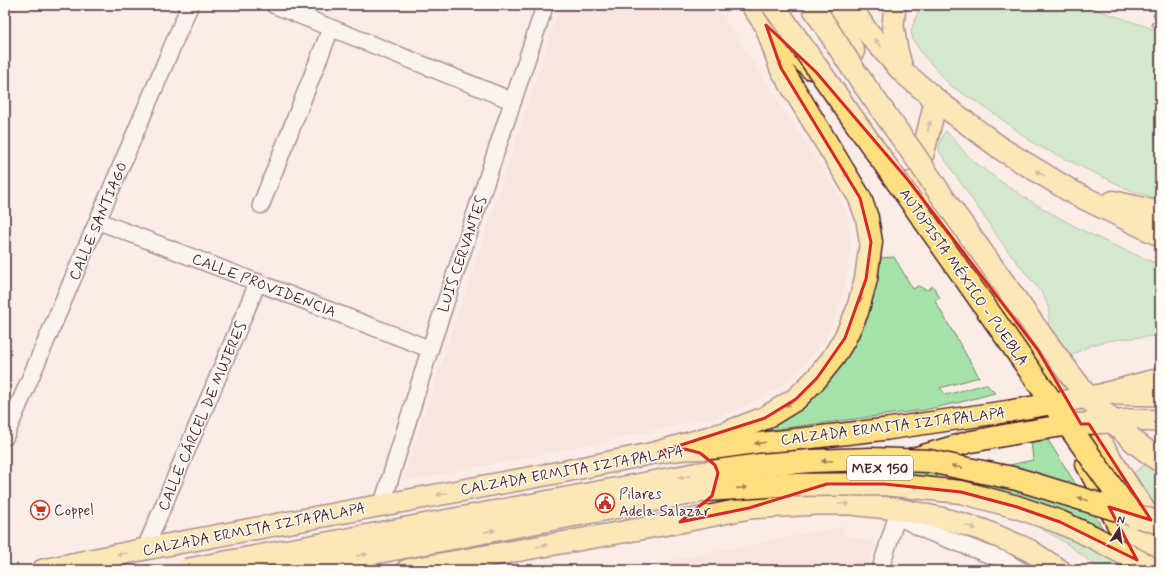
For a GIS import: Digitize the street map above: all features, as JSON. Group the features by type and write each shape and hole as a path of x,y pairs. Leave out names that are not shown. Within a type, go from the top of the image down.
{"highway":[{"path":"752,5 769,15 908,180 1038,350 1160,563"},
{"name":"AUTOPISTA MÉXICO - PUEBLA","path":"812,5 855,72 1043,338 1097,396 1136,443 1160,461"},
{"path":"826,5 870,79 923,153 1103,447 1145,512 1160,532"},
{"path":"850,5 865,29 904,72 936,100 1003,150 1074,193 1160,235"},
{"path":"659,452 726,433 765,418 796,399 817,378 833,358 845,338 857,312 866,279 871,242 867,218 860,198 781,68 769,15"},
{"name":"AUTOPISTA MÉXICO - PUEBLA","path":"769,15 1123,503 1160,545"},
{"path":"816,72 908,191 1036,366 1142,570"},
{"path":"923,153 936,100"},
{"path":"1074,193 1160,213"},
{"path":"1097,396 1160,380"},
{"path":"186,570 697,474 760,465 811,461 871,459 929,461 1017,479 1160,523"},
{"path":"282,570 708,490 782,484 876,484 961,492 1017,507 1060,522 1121,551 1155,570"}],"main road":[{"path":"895,5 893,26 897,50 904,72"},
{"name":"CALZADA ERMITA IZTAPALAPA","path":"43,570 145,549 561,472 659,452 685,449 720,448 887,429 1010,411 1097,396 1160,395"},
{"name":"MEX 150","path":"749,508 969,442 1060,426 1131,420 1160,420"},
{"path":"680,522 699,509 712,496 718,481 718,472 715,465 708,458 700,453 685,449"},
{"path":"407,570 680,522 749,508 817,504 850,504 897,513 945,519 984,530 1029,550 1060,570"}],"street":[{"name":"CALLE SANTIAGO","path":"5,437 190,5"},
{"path":"274,5 513,101"},
{"name":"LUIS CERVANTES","path":"382,505 430,349 545,5"},
{"path":"261,205 331,28"},
{"name":"CALLE PROVIDENCIA","path":"98,221 430,349"},
{"name":"CALLE CÁRCEL DE MUJERES","path":"145,549 258,282"},
{"path":"880,570 897,513 929,532 1002,560 1020,570"}],"highlighted area":[{"path":"766,25 816,72 908,180 1038,350 1081,424 1089,424 1151,520 1109,507 1137,560 1060,522 1017,507 961,492 884,484 827,484 749,508 680,522 712,496 718,473 715,465 700,453 685,449 659,452 765,418 796,399 817,378 845,338 866,279 871,242 860,198 781,68"}],"shaded area":[{"path":"560,5 716,5 836,190 845,208 851,236 851,250 845,286 837,312 826,337 813,356 794,376 781,386 747,405 721,416 534,456 405,481 404,475"},
{"path":"1157,9 1160,10 1160,31 1151,29"},
{"path":"845,526 843,535 876,543 867,570 621,570"}],"green space":[{"path":"921,5 1082,5 1160,31 1160,200 1132,191 1036,145 992,112 951,86 924,56 913,40 911,31"},
{"path":"946,131 965,153 978,165 1029,200 1084,231 1121,249 1160,265 1160,336 1113,340 1090,346 1070,357 1048,328 1049,310 1041,292 1004,246 939,151 939,146"},
{"path":"894,257 913,289 918,286 927,290 933,286 940,298 935,301 979,377 940,388 946,395 986,384 995,393 924,410 754,432 793,410 880,258"},
{"path":"1048,440 1128,570 1099,570 1075,550 1035,525 982,507 922,494 914,501 817,495 928,465 940,480 1033,460 1031,442"},
{"path":"1160,452 1160,514 1134,473"}],"railway":[{"path":"1155,15 1160,16"},
{"path":"1153,24 1160,26"}],"place":[{"name":"Pilares Adela Salazar","path":"605,503"},
{"name":"Coppel","path":"40,510"}]}
